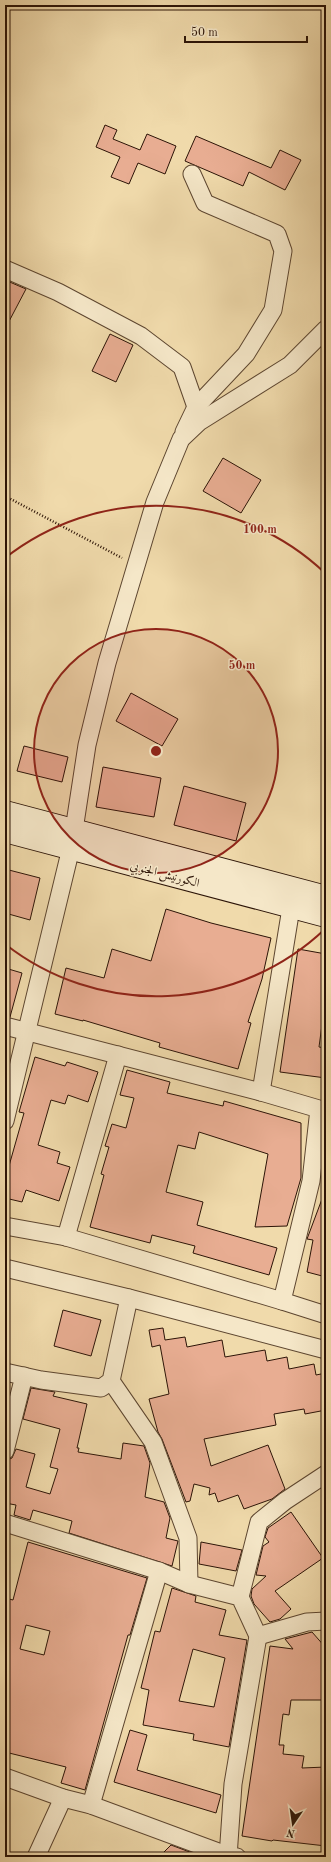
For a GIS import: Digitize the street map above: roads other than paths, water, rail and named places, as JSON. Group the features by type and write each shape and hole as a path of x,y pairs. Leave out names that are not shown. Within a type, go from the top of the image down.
{"main road":[{"name":"الكورنيش الجنوبي","path":"5,812 72,839 290,908 326,916"},
{"name":"الكورنيش الجنوبي","path":"5,831 72,839 326,897"}],"street":[{"path":"5,1122 28,1032 72,839 87,745 108,663 155,502 196,407 246,354 273,310 283,252 277,234 205,203 192,174"},
{"path":"5,269 58,292 141,336 182,367 196,407"},
{"path":"181,439 199,422 290,365 326,330"},
{"path":"261,1092 290,908"},
{"path":"5,1026 261,1092 319,1109 319,1181 282,1301"},
{"path":"66,1237 118,1056"},
{"path":"5,1226 66,1237 326,1315"},
{"path":"5,1268 129,1298 326,1350"},
{"path":"5,1372 101,1388 111,1381 129,1298"},
{"path":"5,1451 24,1376"},
{"path":"111,1381 153,1442 188,1538 189,1584"},
{"path":"5,1777 63,1798 91,1805 232,1857 233,1784 258,1636 240,1597 260,1522 286,1501 326,1474"},
{"path":"5,1524 159,1571 189,1584 240,1597"},
{"path":"91,1805 159,1571"},
{"path":"258,1636 307,1622 326,1621"},
{"path":"36,1857 63,1798"}]}
